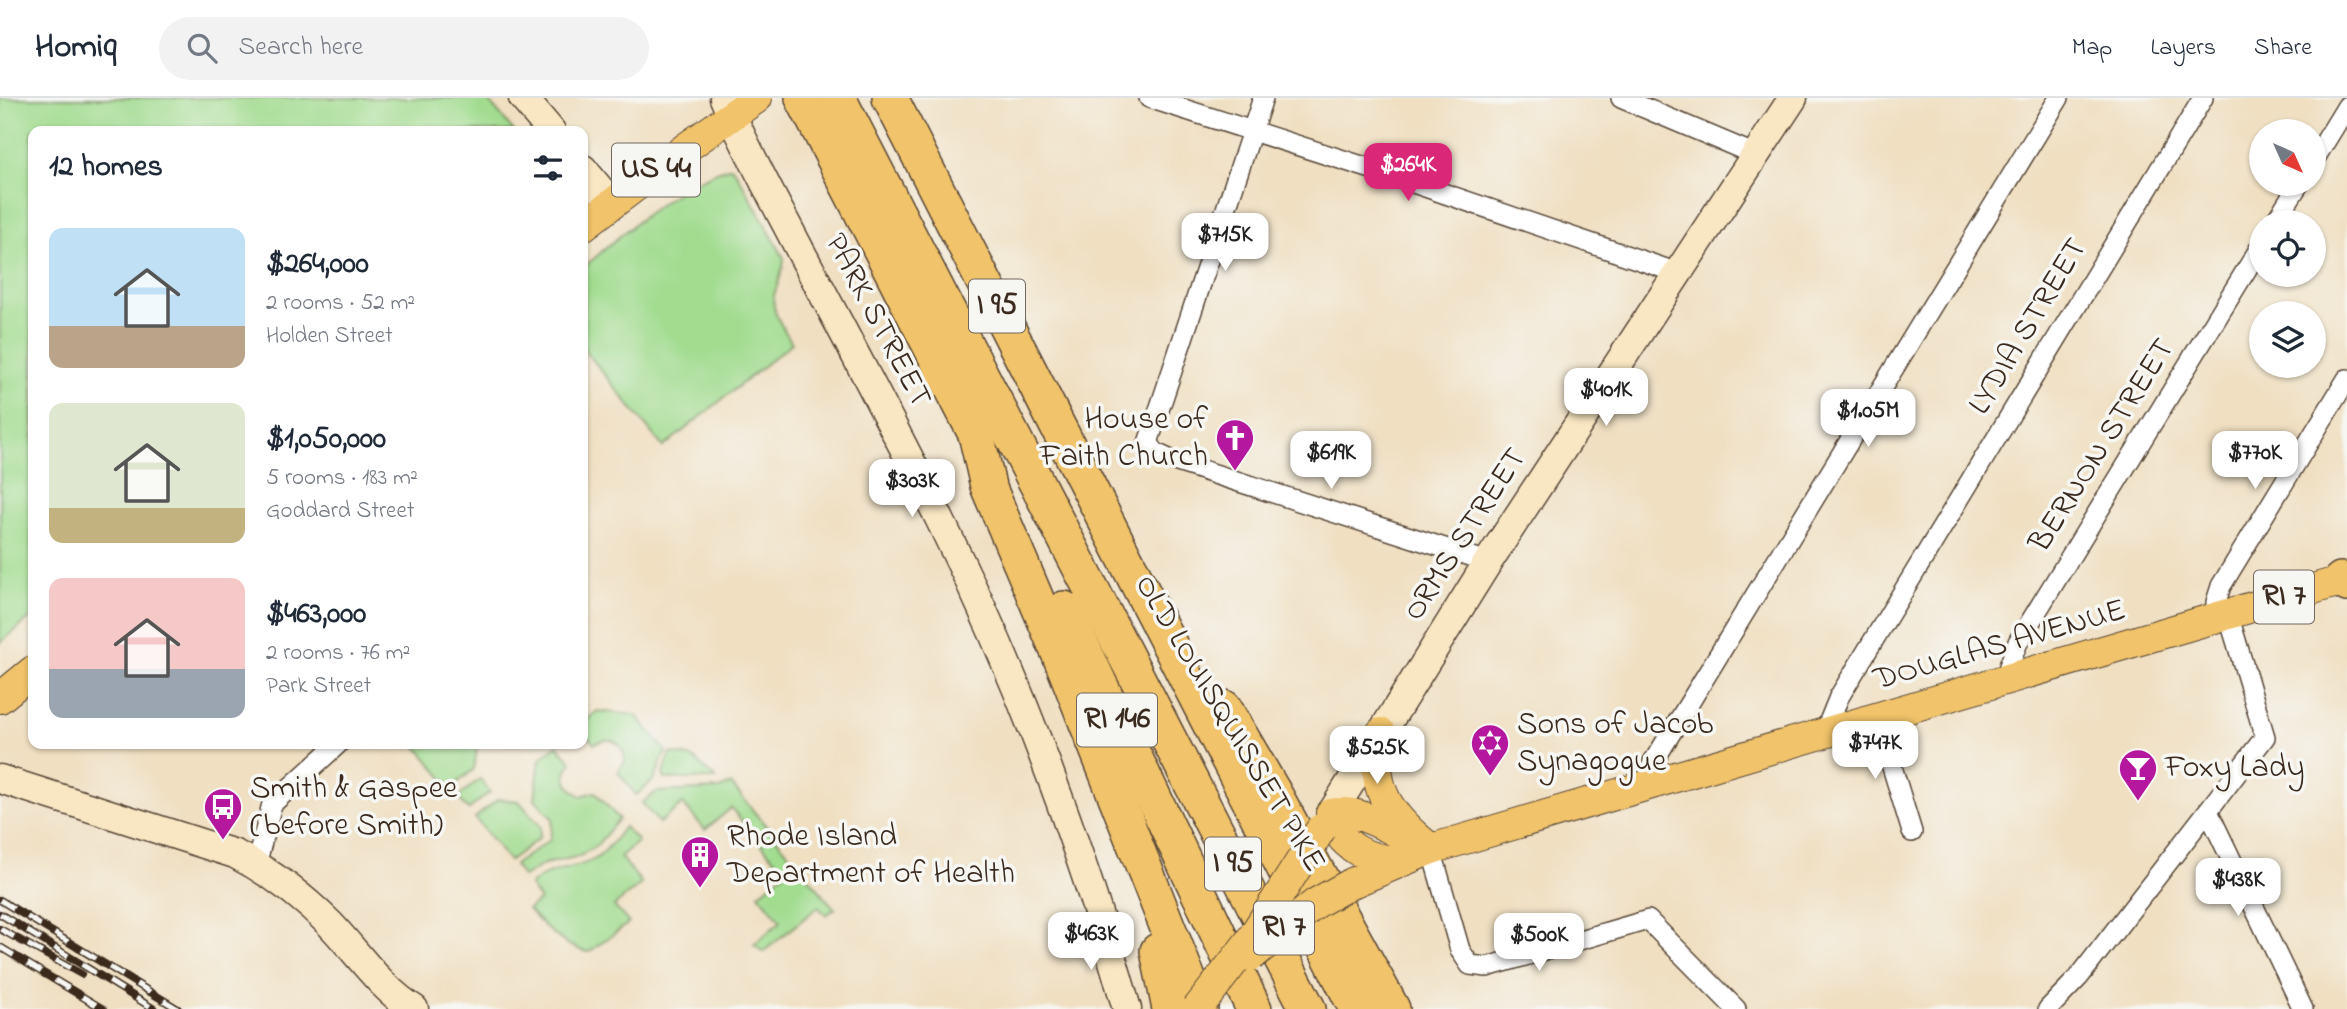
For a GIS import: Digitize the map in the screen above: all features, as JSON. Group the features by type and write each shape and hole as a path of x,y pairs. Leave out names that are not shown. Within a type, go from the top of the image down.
{"highway":[{"path":"803,98 976,434 988,486 1040,605 1198,1009"},
{"name":"I 95","path":"838,98 1308,1009"},
{"name":"I 95","path":"890,98 1105,514 1219,746 1357,1009"},
{"name":"RI 146","path":"976,434 1051,581 1254,1009"},
{"name":"OLD LOUISQUISSET PIKE","path":"1105,514 1272,790 1392,1009"},
{"path":"1138,851 1170,1009"}],"main road":[{"name":"US 44","path":"588,222 727,107 757,98"},
{"name":"DOUGLAS AVENUE","path":"1221,981 1304,912 1352,883 1418,854 2345,581"},
{"path":"0,698 28,675"},
{"path":"1381,733 1376,761 1383,795 1418,854"},
{"path":"1326,822 1344,812 1358,815 1418,854"},
{"name":"ORMS STREET","path":"1198,1009 1221,981 1326,822"}],"street":[{"path":"523,98 547,126"},
{"path":"1149,98 1678,272"},
{"path":"1263,98 1148,443 1156,453 1171,460 1488,562"},
{"path":"1621,98 1756,155"},
{"name":"ORMS STREET","path":"1326,822 1488,562 1793,98"},
{"path":"1646,786 1653,762 2059,98"},
{"name":"LYDIA STREET","path":"1824,734 1839,697 2203,98"},
{"path":"2326,140 2347,106"},
{"name":"PARK STREET","path":"727,107 906,452 1016,683 1102,921 1127,1009"},
{"path":"588,175 612,204"},
{"name":"BERNON STREET","path":"2007,681 2009,666 2018,642 2249,266"},
{"path":"2048,1009 2079,977 2265,737 2216,602 2221,586 2347,379"},
{"path":"1877,719 1912,832"},
{"path":"256,865 272,804 332,749"},
{"path":"0,779 235,854 256,865 296,894 330,924 377,976 414,1009"},
{"path":"2208,811 2303,1009"},
{"path":"1418,854 1460,950 1471,965 1488,967 1648,920 1736,1009"}],"green space":[{"path":"0,98 486,98 510,126 28,126 28,620 0,643"},
{"path":"731,167 736,172 784,258 774,296 774,309 792,343 663,447 588,354 588,264 652,210 710,175"},
{"path":"597,711 636,715 666,751 654,780 636,795 618,772 625,761 622,749 611,740 594,744 588,736 588,719"},
{"path":"419,749 477,749 474,769 451,788"},
{"path":"552,749 561,749 572,762 566,777 572,789 581,796 595,792 619,819 598,844 580,856 544,864 523,877 514,865 550,840 553,819 535,799 540,759"},
{"path":"671,753 693,758 716,779 665,779 663,774"},
{"path":"480,779 490,792 468,810 458,797"},
{"path":"731,784 835,909 826,915 818,907 763,952 754,944 781,921 759,894 785,872 731,808 705,830 683,804 659,823 642,803 656,792 719,789"},
{"path":"498,799 519,801 541,827 539,838 509,861 475,818"},
{"path":"624,827 638,841 620,857 642,883 614,906 629,923 589,952 580,950 556,936 528,909 540,900 530,886 544,875 595,859"}],"railway":[{"path":"0,900 178,1009"},
{"path":"0,914 154,1009"},
{"path":"0,929 81,974"},
{"path":"0,947 103,1009"}],"place":[{"name":"House of Faith Church","path":"1235,472"},
{"name":"Sons of Jacob Synagogue","path":"1490,777"},
{"name":"Foxy Lady","path":"2138,802"},
{"name":"Smith & Gaspee (before Smith)","path":"223,841"},
{"name":"Rhode Island Department of Health","path":"700,889"}]}
